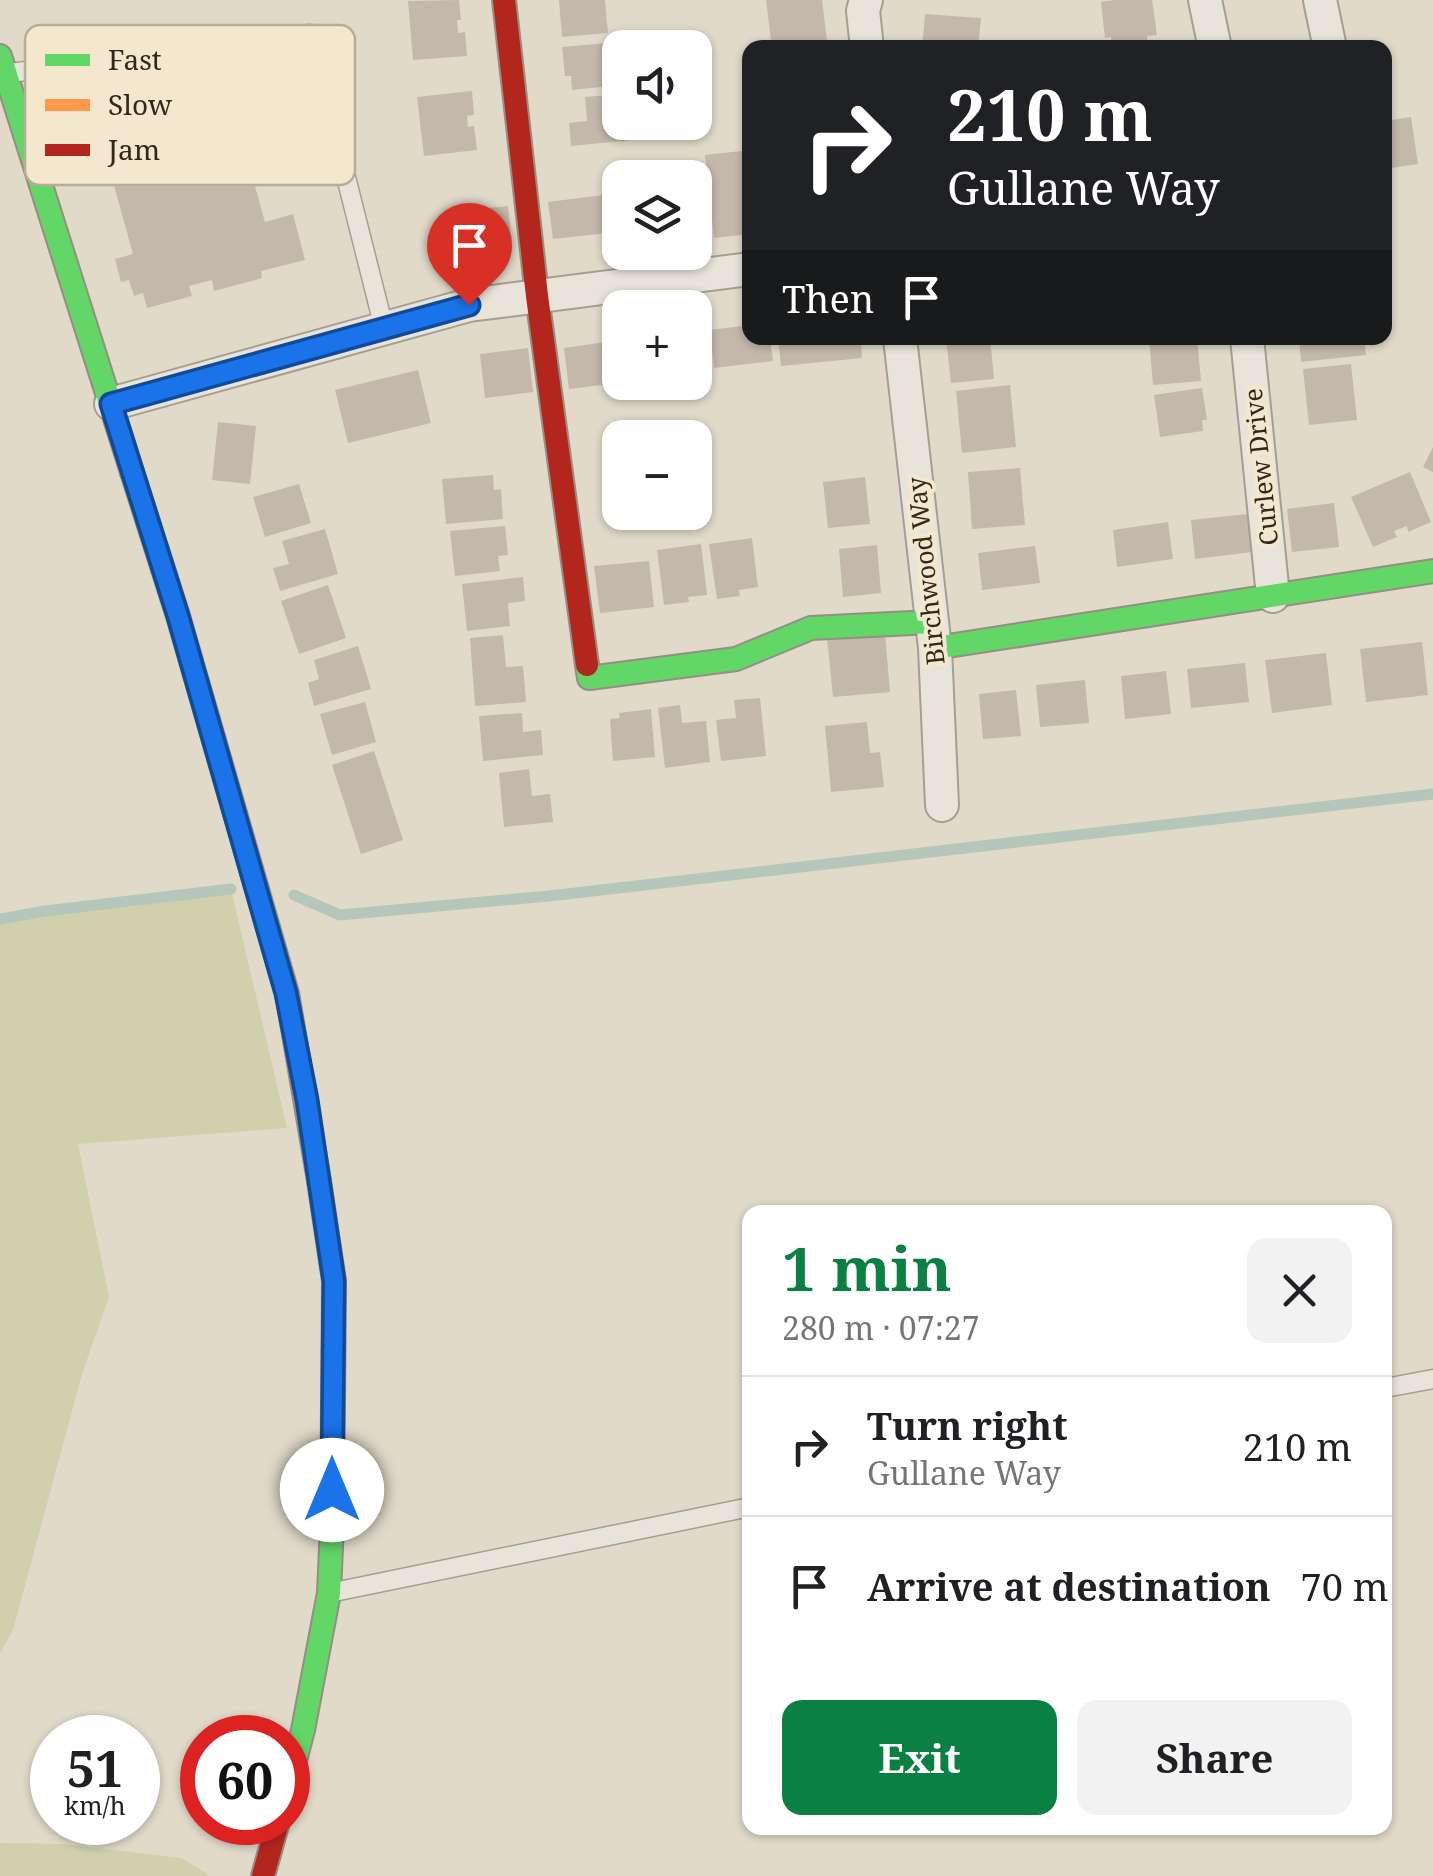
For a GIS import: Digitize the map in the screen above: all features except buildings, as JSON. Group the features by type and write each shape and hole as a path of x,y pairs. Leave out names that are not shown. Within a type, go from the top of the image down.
{"main road":[{"path":"504,0 537,296 589,678 736,659 811,628 934,635 1273,596 1433,571"},
{"path":"2,65 25,137"},
{"path":"41,185 178,616 281,974 307,1100 334,1281 329,1593 306,1715"},
{"path":"263,1876 272,1845"}],"street":[{"path":"866,0 863,11 866,40"},
{"path":"1205,0 1212,40"},
{"path":"1320,0 1328,40"},
{"path":"111,404 469,305 742,271"},
{"name":"Birchwood Way","path":"901,345 934,635 942,804"},
{"name":"Curlew Drive","path":"1247,345 1273,596"}],"lane":[{"path":"347,185 384,328"},
{"path":"1392,1387 1433,1379"},
{"path":"329,1593 742,1509"}],"green space":[{"path":"231,889 287,1128 78,1144 109,1297 82,1374 13,1630 0,1653 0,919"},
{"path":"0,1843 71,1845 181,1858 208,1874 208,1876 0,1876"}],"waterway":[{"path":"294,895 340,915 549,896 1433,794"},
{"path":"0,919 231,889"}],"traffic: fast":[{"path":"0,56 25,135"},
{"path":"41,185 132,472"},
{"path":"935,648 1433,571"},
{"path":"587,665 589,678 736,659 811,628 932,622"},
{"path":"306,1715 329,1593 332,1525 334,1281 319,1181"}],"traffic: slow":[{"path":"132,472 178,616 287,993 319,1181"}],"traffic: jam":[{"path":"504,0 537,296 587,665"},
{"path":"263,1876 272,1845"}],"route":[{"path":"332,1490 334,1281 307,1100 286,993 178,616 111,404 469,305"}]}
